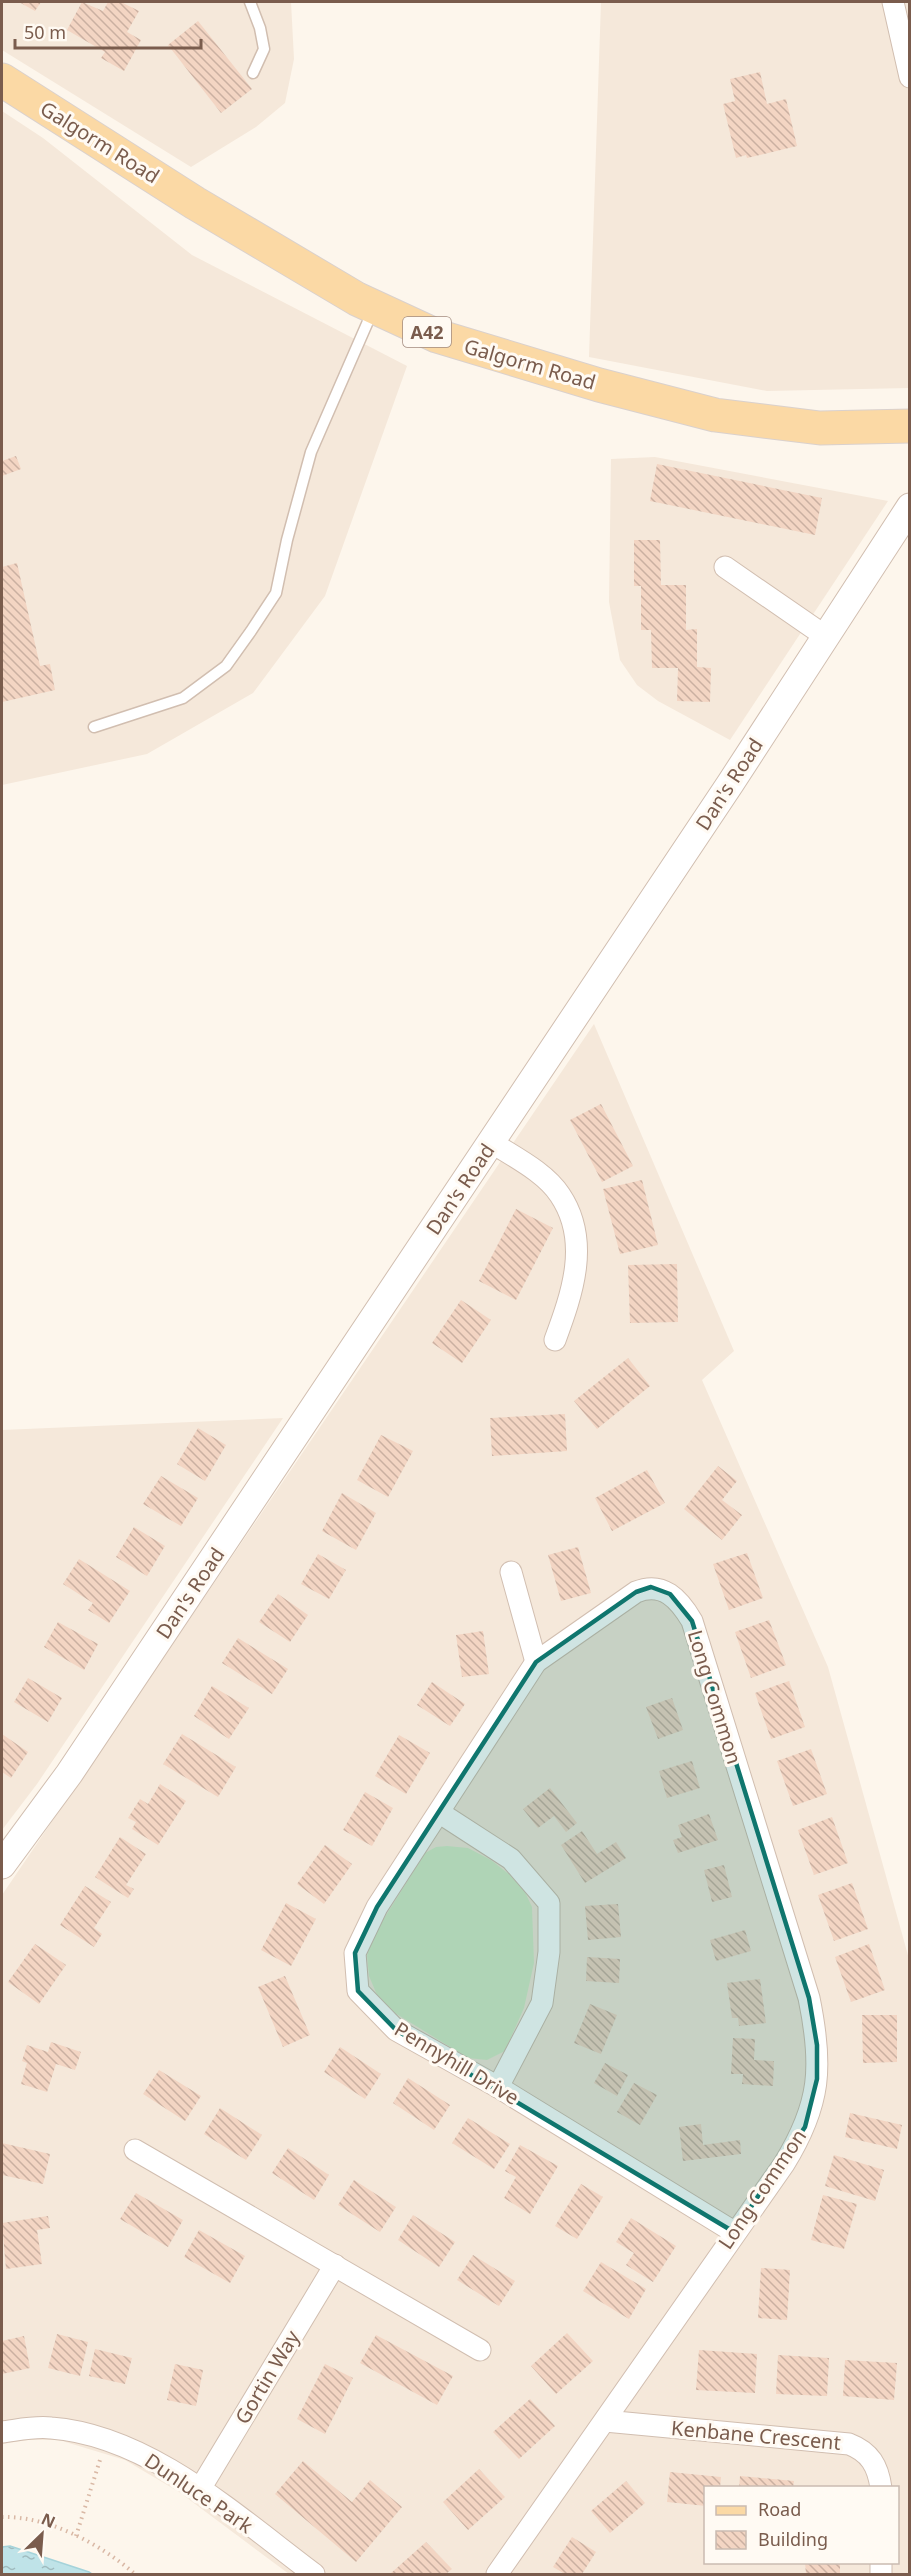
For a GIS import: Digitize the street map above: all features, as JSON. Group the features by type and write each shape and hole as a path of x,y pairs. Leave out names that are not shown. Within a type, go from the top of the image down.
{"main road":[{"name":"Galgorm Road","path":"2,80 195,203 357,299 436,336 599,385 715,415 820,428 909,426"}],"street":[{"path":"893,2 909,77"},
{"name":"Dan's Road","path":"2,1865 69,1774 730,784 909,507"},
{"path":"725,567 825,636"},
{"path":"491,1142 530,1168 553,1187 564,1202 573,1226 576,1274 555,1340"},
{"path":"511,1572 536,1662"},
{"name":"Pennyhill Drive","path":"661,1589 651,1587 636,1592 536,1662 378,1907 355,1953 358,1991 396,2030 498,2087 734,2232"},
{"name":"Long Common","path":"497,2574 734,2232 784,2164 799,2140 810,2114 818,2079 814,2020 809,1998 692,1621 678,1601 661,1589"},
{"path":"440,1814 511,1859 549,1904 549,1952 542,2003 498,2087"},
{"path":"135,2150 480,2350"},
{"name":"Gortin Way","path":"200,2489 334,2265"},
{"name":"Kenbane Crescent","path":"605,2421 849,2444 861,2450 872,2460 877,2468 881,2486"},
{"name":"Dunluce Park","path":"2,2432 48,2427 107,2439 160,2464 200,2489 314,2574"}],"lane":[{"path":"250,2 260,28 264,49 253,73"},
{"path":"94,727 183,699 226,666 276,593 287,540 311,452 374,307"}],"path":[{"path":"76,2536 107,2439"},
{"path":"2,2517 41,2522 76,2536 135,2574"}],"highlighted area":[{"path":"651,1587 670,1594 692,1621 809,1998 817,2045 817,2079 805,2127 734,2232 396,2030 358,1991 355,1953 377,1907 536,1662 636,1592"}],"shaded area":[{"path":"2,2 291,2 294,59 285,103 256,127 191,167 2,50"},
{"path":"601,2 909,2 909,388 767,391 589,357"},
{"path":"2,111 43,138 192,255 407,366 325,596 253,693 147,754 2,785"},
{"path":"655,457 888,501 730,740 658,701 637,685 620,660 609,602 611,459"},
{"path":"594,1024 734,1351 702,1380 828,1667 909,1959 909,2574 289,2574 179,2492 125,2460 59,2440 28,2440 2,2444 2,1895"},
{"path":"283,1418 37,1784 2,1830 2,1430"}],"green space":[{"path":"436,1847 468,1848 491,1860 510,1875 525,1892 532,1907 534,1963 524,2008 505,2051 487,2060 468,2058 390,2010 377,1995 369,1976 367,1956 371,1939 425,1853"}],"water":[{"path":"10,2546 92,2574 2,2574 2,2547"}],"building":[{"path":"19,2 41,2 35,11"},
{"path":"82,2 103,11 108,2 121,2 139,11 127,32 141,40 124,71 101,58 105,52 67,30"},
{"path":"198,21 252,89 221,113 168,45"},
{"path":"760,72 767,104 786,99 797,146 747,158 746,155 736,158 723,104 735,101 730,79"},
{"path":"16,456 21,469 2,476 2,461"},
{"path":"657,464 822,498 815,535 650,501"},
{"path":"634,540 660,540 661,585 686,585 686,630 697,629 697,667 711,668 710,702 677,701 678,668 652,668 651,630 641,630 641,586 634,586"},
{"path":"17,563 40,666 50,664 55,690 2,702 2,567"},
{"path":"601,1104 633,1166 602,1182 570,1120"},
{"path":"642,1180 658,1245 620,1254 603,1189"},
{"path":"516,1209 553,1228 516,1300 479,1281"},
{"path":"677,1264 678,1322 630,1323 628,1265"},
{"path":"461,1300 491,1320 462,1363 432,1343"},
{"path":"628,1358 650,1386 597,1429 574,1401"},
{"path":"565,1414 567,1451 492,1456 490,1418"},
{"path":"198,1428 226,1445 205,1481 177,1464"},
{"path":"381,1435 413,1451 388,1497 357,1480"},
{"path":"718,1466 737,1481 722,1500 742,1515 722,1540 684,1509"},
{"path":"647,1470 665,1503 612,1531 595,1498"},
{"path":"161,1476 198,1498 181,1526 143,1504"},
{"path":"342,1493 376,1513 356,1550 322,1531"},
{"path":"134,1527 165,1546 147,1576 116,1557"},
{"path":"578,1547 591,1593 561,1601 548,1555"},
{"path":"747,1553 763,1598 729,1610 713,1564"},
{"path":"318,1554 346,1570 329,1599 301,1584"},
{"path":"79,1559 130,1591 109,1623 88,1610 93,1603 63,1584"},
{"path":"278,1594 308,1615 290,1642 259,1622"},
{"path":"769,1620 786,1665 751,1678 735,1632"},
{"path":"58,1622 98,1644 84,1670 44,1647"},
{"path":"483,1631 489,1674 462,1677 456,1635"},
{"path":"238,1638 288,1669 272,1694 222,1663"},
{"path":"28,1678 62,1698 48,1722 14,1702"},
{"path":"789,1681 805,1727 771,1739 755,1693"},
{"path":"432,1682 465,1704 450,1726 417,1705"},
{"path":"212,1686 249,1708 229,1739 194,1716"},
{"path":"672,1698 683,1730 658,1739 646,1707"},
{"path":"2,1734 28,1752 11,1778 2,1772"},
{"path":"182,1734 236,1767 218,1797 163,1764"},
{"path":"399,1735 430,1753 406,1794 375,1776"},
{"path":"811,1749 827,1794 793,1806 777,1761"},
{"path":"692,1761 700,1788 667,1798 659,1771"},
{"path":"160,1784 186,1801 158,1845 132,1829 136,1822 128,1818 140,1799 148,1804"},
{"path":"550,1788 577,1823 566,1832 554,1816 538,1828 523,1809"},
{"path":"365,1792 393,1808 372,1846 343,1830"},
{"path":"709,1814 718,1840 678,1853 673,1840 682,1837 678,1825"},
{"path":"832,1817 848,1863 814,1875 798,1830"},
{"path":"582,1831 597,1854 616,1842 626,1858 585,1883 561,1845"},
{"path":"120,1837 146,1854 126,1885 134,1889 128,1898 95,1877"},
{"path":"325,1845 352,1864 324,1904 297,1884"},
{"path":"724,1865 732,1897 712,1902 704,1870"},
{"path":"852,1883 868,1929 834,1941 818,1895"},
{"path":"85,1886 111,1902 94,1928 102,1934 94,1947 60,1925"},
{"path":"286,1903 316,1919 291,1966 261,1950"},
{"path":"618,1904 621,1937 588,1940 585,1906"},
{"path":"745,1930 751,1951 716,1961 710,1940"},
{"path":"35,1944 66,1965 39,2004 8,1982"},
{"path":"869,1944 885,1990 851,2002 835,1957"},
{"path":"587,1957 620,1959 619,1983 586,1981"},
{"path":"285,1976 310,2035 283,2047 258,1987"},
{"path":"760,1979 766,2023 739,2026 738,2018 732,2018 727,1983"},
{"path":"590,2004 617,2015 601,2054 574,2043"},
{"path":"862,2015 897,2015 897,2062 863,2063"},
{"path":"733,2038 755,2039 754,2060 774,2061 773,2086 742,2084 743,2074 731,2074"},
{"path":"51,2042 81,2052 75,2070 56,2064 47,2092 21,2084 27,2063 22,2061 27,2045 48,2052"},
{"path":"340,2047 381,2074 365,2099 324,2072"},
{"path":"605,2063 628,2075 617,2096 594,2083"},
{"path":"159,2070 201,2096 185,2121 143,2094"},
{"path":"408,2078 450,2105 434,2130 393,2103"},
{"path":"634,2083 657,2095 640,2125 617,2112"},
{"path":"220,2108 262,2135 246,2160 204,2134"},
{"path":"850,2113 902,2125 897,2149 845,2137"},
{"path":"468,2118 510,2144 494,2169 452,2143"},
{"path":"701,2124 703,2145 740,2140 741,2154 683,2161 679,2127"},
{"path":"2,2143 50,2154 43,2184 2,2175"},
{"path":"520,2145 558,2166 530,2214 504,2198 516,2177 505,2171"},
{"path":"288,2148 329,2175 314,2200 272,2173"},
{"path":"834,2155 884,2170 875,2201 825,2186"},
{"path":"354,2180 396,2207 380,2232 338,2205"},
{"path":"581,2184 603,2197 577,2239 555,2226"},
{"path":"136,2193 183,2220 168,2247 120,2219"},
{"path":"823,2195 857,2204 844,2249 811,2240"},
{"path":"413,2215 455,2242 439,2267 398,2240"},
{"path":"48,2216 50,2228 37,2230 42,2264 6,2269 2,2223"},
{"path":"631,2218 676,2246 653,2282 626,2265 634,2253 616,2242"},
{"path":"199,2230 245,2256 230,2283 184,2257"},
{"path":"473,2255 515,2281 499,2306 457,2280"},
{"path":"601,2262 646,2289 629,2319 583,2291"},
{"path":"761,2268 790,2270 787,2320 758,2318"},
{"path":"567,2333 593,2361 556,2394 531,2366"},
{"path":"57,2334 88,2342 80,2376 48,2368"},
{"path":"376,2335 453,2376 437,2405 360,2363"},
{"path":"24,2336 30,2368 2,2374 2,2341"},
{"path":"95,2349 132,2358 125,2384 89,2376"},
{"path":"699,2350 757,2354 755,2393 696,2390"},
{"path":"778,2355 829,2358 827,2396 776,2394"},
{"path":"845,2360 897,2363 894,2400 843,2396"},
{"path":"175,2364 203,2370 196,2406 167,2400"},
{"path":"325,2364 353,2378 325,2434 297,2419"},
{"path":"530,2399 555,2426 519,2459 493,2432"},
{"path":"303,2461 352,2502 370,2480 402,2507 356,2562 275,2494"},
{"path":"479,2469 505,2497 468,2530 443,2502"},
{"path":"670,2472 721,2477 720,2486 704,2486 704,2506 667,2502"},
{"path":"740,2476 794,2481 793,2486 739,2486"},
{"path":"626,2481 645,2503 610,2533 591,2511"},
{"path":"572,2537 596,2552 582,2574 565,2574 553,2567"},
{"path":"426,2542 452,2569 446,2574 390,2574"},
{"path":"805,2564 840,2564 840,2574 806,2574"}]}
